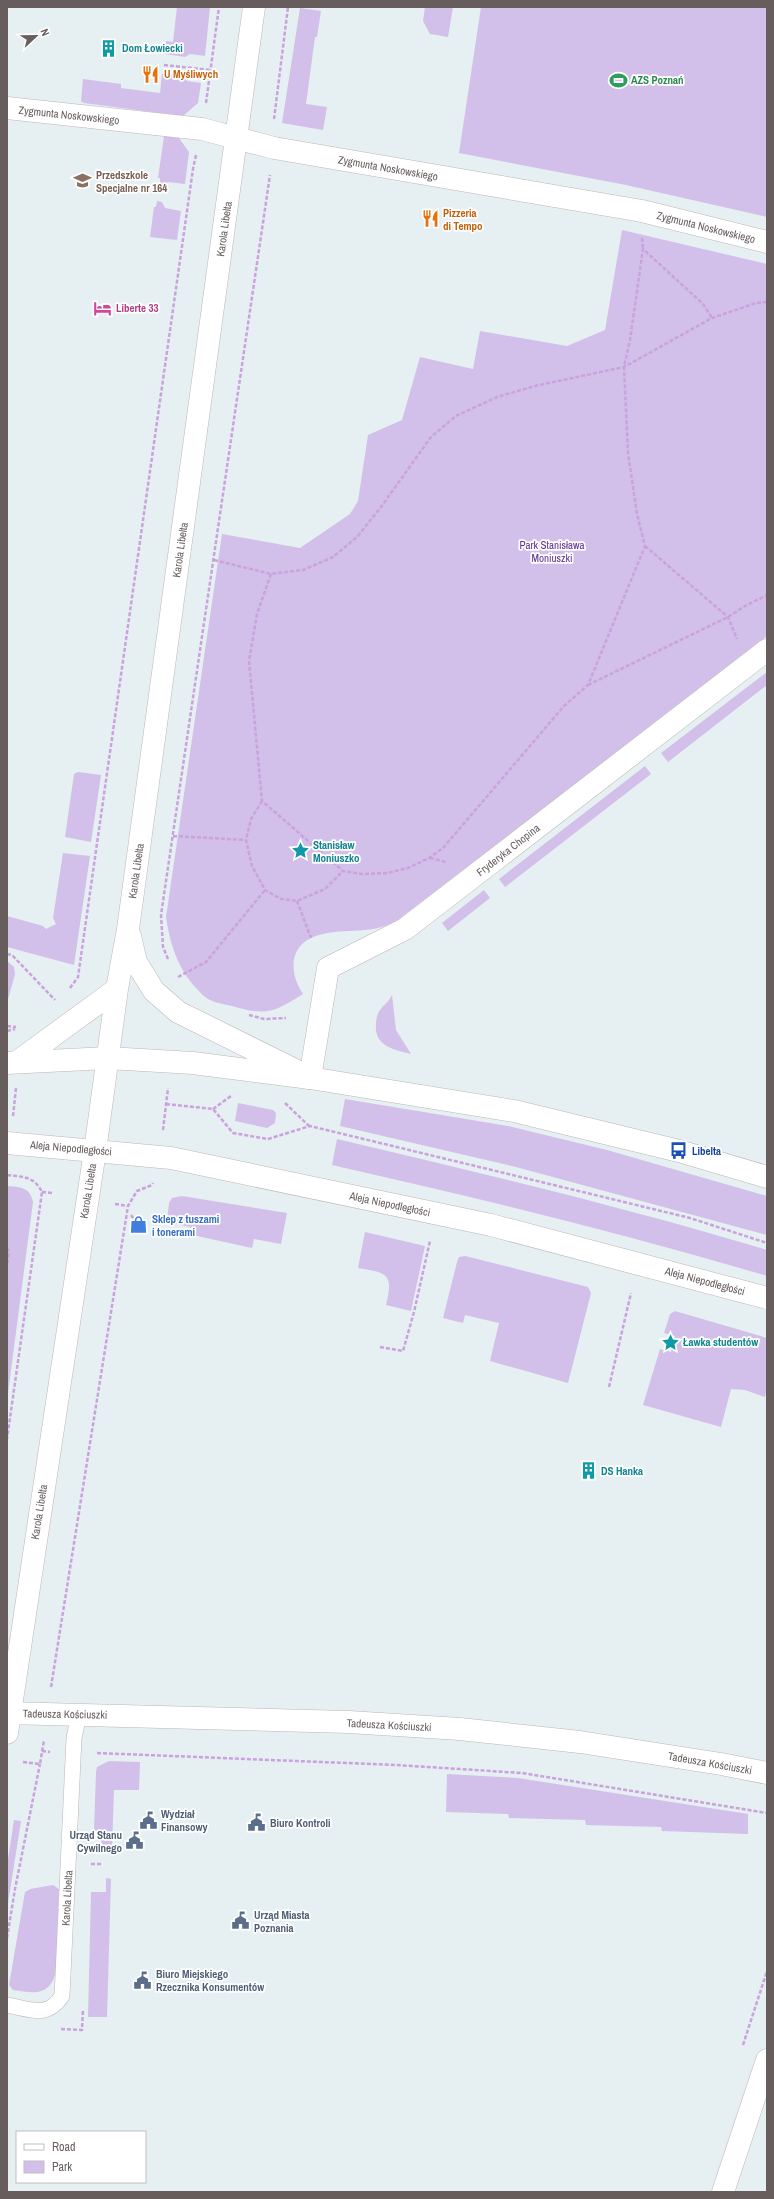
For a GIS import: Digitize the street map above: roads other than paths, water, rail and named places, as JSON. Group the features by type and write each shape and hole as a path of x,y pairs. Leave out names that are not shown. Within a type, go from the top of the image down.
{"street":[{"name":"Karola Libelta","path":"8,1720 95,1151 117,989 128,929 254,7"},
{"name":"Zygmunta Noskowskiego","path":"7,108 202,129 274,148 642,211 767,242"},
{"name":"Fryderyka Chopina","path":"310,1078 328,968 405,929 767,650"},
{"path":"128,929 136,962 154,991 178,1012 310,1078"},
{"path":"12,1062 117,989"},
{"path":"12,1062 108,1058 193,1063 310,1078 514,1112 680,1151 767,1177"},
{"name":"Aleja Niepodległości","path":"7,1143 158,1155 491,1226 767,1298"},
{"name":"Tadeusza Kościuszki","path":"8,1720 79,1714 348,1722 467,1730 580,1742 721,1764 767,1773"},
{"path":"723,2192 767,2060"}],"lane":[{"name":"Karola Libelta","path":"7,2005 42,2012 51,2009 62,1996 73,1752 79,1714"}],"place":[{"name":"Dom Łowiecki","path":"109,48"},
{"name":"U Myśliwych","path":"151,74"},
{"name":"AZS Poznań","path":"618,80"},
{"name":"Przedszkole Specjalne nr 164","path":"83,181"},
{"name":"Pizzeria di Tempo","path":"430,219"},
{"name":"Liberte 33","path":"103,308"},
{"name":"Stanisław Moniuszko","path":"300,851"},
{"name":"Libelta","path":"679,1151"},
{"name":"Sklep z tuszami i tonerami","path":"139,1225"},
{"name":"Ławka studentów","path":"670,1342"},
{"name":"DS Hanka","path":"588,1471"},
{"name":"Wydział Finansowy","path":"148,1820"},
{"name":"Biuro Kontroli","path":"257,1823"},
{"name":"Urząd Stanu Cywilnego","path":"135,1841"},
{"name":"Urząd Miasta Poznania","path":"241,1921"},
{"name":"Biuro Miejskiego Rzecznika Konsumentów","path":"143,1980"}],"park label":[{"name":"Park Stanisława Moniuszki","path":"552,551"}]}
